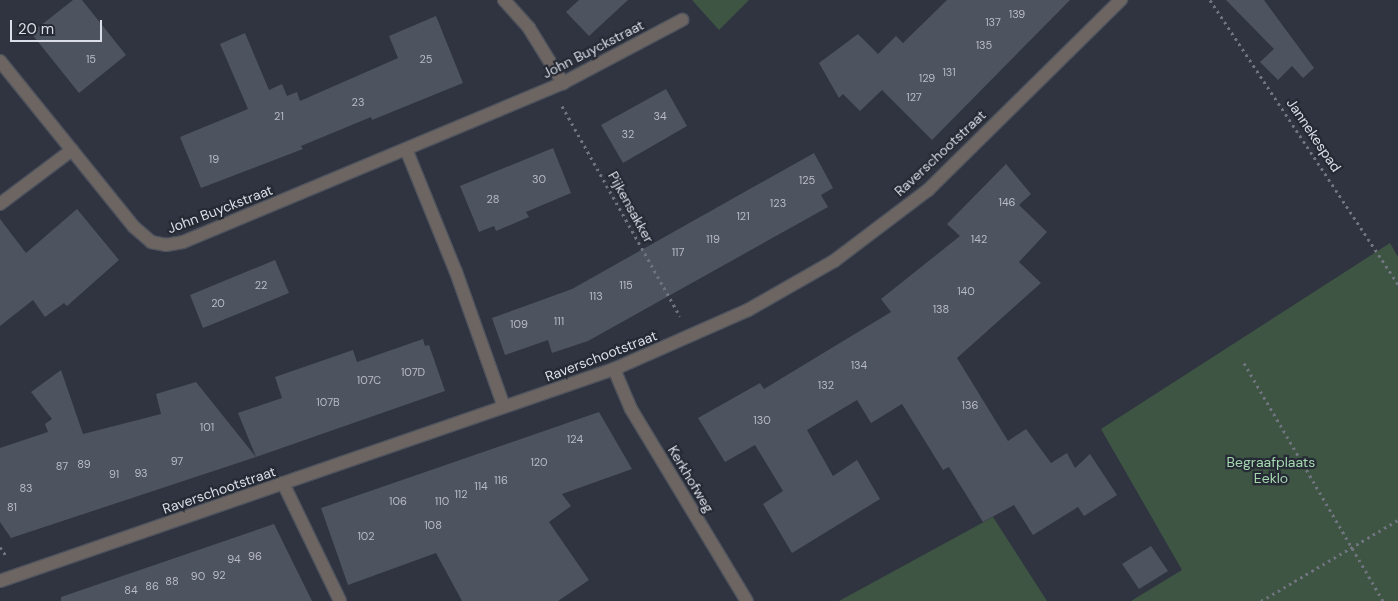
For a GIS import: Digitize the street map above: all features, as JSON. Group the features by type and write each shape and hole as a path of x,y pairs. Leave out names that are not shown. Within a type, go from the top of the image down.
{"street":[{"path":"504,0 530,28 558,86"},
{"name":"Raverschootstraat","path":"0,581 614,369 692,337 748,310 834,261 928,190 1121,0"},
{"name":"John Buyckstraat","path":"0,61 143,236 166,245 183,242 558,86 682,20"},
{"path":"406,149 456,272 504,407"},
{"path":"0,204 72,150"},
{"name":"Kerkhofweg","path":"614,369 631,410 747,601"},
{"path":"284,483 340,601"}],"path":[{"name":"Jannekespad","path":"1210,0 1398,284"},
{"name":"Pijkensakker","path":"558,86 692,337"},
{"path":"1244,363 1383,601"},
{"path":"1260,601 1398,520"}],"green space":[{"path":"692,0 749,0 719,30"},
{"name":"Begraafplaats Eeklo","path":"1390,243 1398,257 1398,601 1131,601 1182,570 1101,429"},
{"path":"993,517 1047,601 839,601"}],"building":[{"path":"73,0 82,0 126,55 79,93 31,33"},
{"path":"579,0 628,0 589,36 566,12"},
{"path":"947,0 1070,0 932,140 882,90 860,111 843,94 839,98 819,63 858,34 878,54 896,36 903,43"},
{"path":"1226,0 1264,0 1314,68 1303,78 1292,66 1278,80 1260,62 1274,49"},
{"path":"436,16 463,83 372,120 371,117 301,146 303,149 201,188 180,137 248,109 220,44 245,33 269,90 282,84 287,96 297,92 300,101 398,58 389,36"},
{"path":"666,89 687,126 623,163 601,125"},
{"path":"553,148 571,193 526,212 529,217 496,231 494,226 479,232 460,186"},
{"path":"814,153 833,188 821,195 828,207 588,341 552,353 548,340 505,355 492,318 572,289"},
{"path":"1006,164 1031,194 1019,205 1047,232 1019,262 1041,283 957,358 1008,441 1026,429 1051,463 1067,453 1075,468 1090,454 1117,495 1084,516 1078,507 1033,535 1014,505 983,522 949,467 943,470 902,404 871,423 857,400 807,430 833,476 857,460 880,499 792,553 763,504 783,491 755,445 725,462 698,418 760,383 764,389 891,312 881,299 960,236 947,224"},
{"path":"77,209 119,260 67,306 64,303 45,317 33,300 0,326 0,219 26,253"},
{"path":"275,260 289,293 203,328 190,295"},
{"path":"423,339 425,346 429,345 445,391 256,457 238,413 282,398 275,377 353,350 357,362"},
{"path":"61,370 83,434 161,414 156,394 196,382 256,457 11,538 0,522 0,448 48,432 45,424 52,419 31,392"},
{"path":"599,412 632,469 562,494 571,506 549,522 589,580 558,601 462,601 436,553 348,585 321,508"},
{"path":"274,524 312,601 61,601 61,597"},
{"path":"1151,546 1168,571 1139,589 1122,564"}]}
